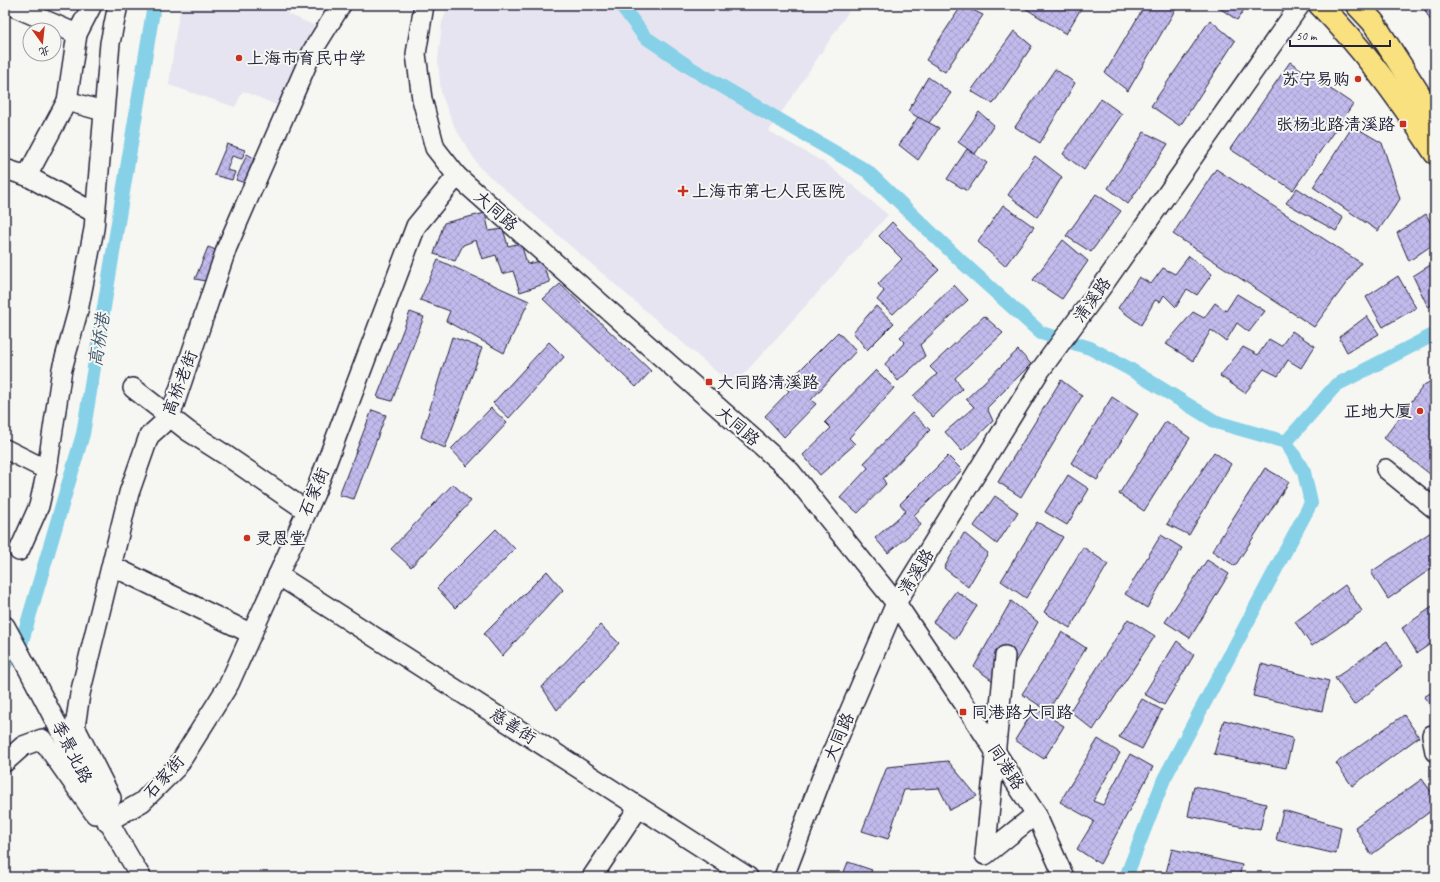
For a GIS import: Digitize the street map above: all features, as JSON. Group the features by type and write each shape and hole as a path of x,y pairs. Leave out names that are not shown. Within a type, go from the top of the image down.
{"main road":[{"path":"1320,5 1347,32 1411,117 1435,153"},
{"path":"1357,5 1372,22 1435,119"}],"street":[{"path":"10,5 77,34"},
{"path":"27,176 67,101 77,34 92,5"},
{"path":"19,551 39,506 47,470 62,369 78,311 94,229 110,43 118,5"},
{"name":"高桥老街","path":"105,818 111,798 75,727 80,694 129,493 149,436 170,417 227,247 313,50 341,5"},
{"name":"大同路","path":"424,5 416,54 422,100 434,148 457,176 790,471 896,603 825,769 784,877"},
{"name":"清溪路","path":"896,603 1039,372 1300,5"},
{"path":"67,101 103,111"},
{"path":"5,170 27,176 95,213"},
{"name":"石家街","path":"105,818 142,802 176,768 229,684 307,511 416,226 457,176"},
{"path":"132,388 170,417 307,511"},
{"path":"5,449 47,470"},
{"path":"1386,469 1435,509"},
{"path":"112,566 252,634"},
{"name":"慈善街","path":"278,575 748,877"},
{"name":"同港路","path":"896,603 996,751 1036,814 1064,877"},
{"name":"季景北路","path":"5,626 44,697 105,818 141,877"},
{"path":"1005,656 985,855 1036,814"},
{"path":"5,762 23,746 42,739 95,814 105,818"},
{"path":"592,877 639,807"}],"shaded area":[{"name":"上海市育民中学","path":"181,5 291,5 288,14 320,28 281,107 243,91 235,107 169,85"},
{"name":"上海市第七人民医院","path":"449,5 853,5 769,131 828,165 888,215 733,386 480,168 455,128 441,93 438,61 442,22"}],"building":[{"path":"962,5 983,15 945,72 926,60"},
{"path":"1020,5 1083,5 1066,34"},
{"path":"1145,5 1178,5 1128,91 1105,73"},
{"path":"1215,5 1247,5 1237,20"},
{"path":"1422,5 1435,5 1435,26 1433,25"},
{"path":"1210,20 1235,41 1180,126 1151,106"},
{"path":"1014,31 1032,46 993,104 971,91"},
{"path":"1290,62 1353,104 1293,190 1230,149"},
{"path":"1055,69 1075,83 1040,143 1015,127"},
{"path":"928,77 951,93 928,124 908,111"},
{"path":"1101,99 1122,114 1084,170 1063,154"},
{"path":"979,112 994,125 975,154 958,142"},
{"path":"918,117 939,128 918,160 899,145"},
{"path":"1353,126 1382,143 1400,199 1378,231 1313,187"},
{"path":"1144,132 1168,144 1128,204 1108,188"},
{"path":"227,144 245,150 242,159 232,156 227,170 235,172 232,180 214,175"},
{"path":"967,149 987,163 967,191 947,179"},
{"path":"247,154 254,158 245,183 236,180"},
{"path":"1035,156 1062,177 1037,217 1008,195"},
{"path":"1216,169 1361,263 1314,327 1173,234"},
{"path":"1297,188 1343,218 1336,231 1286,203"},
{"path":"1096,194 1121,211 1091,252 1066,236"},
{"path":"1003,205 1034,227 1005,266 978,242"},
{"path":"485,213 489,231 503,229 508,246 521,243 527,264 541,261 550,282 520,292 513,271 502,274 496,255 482,259 476,240 463,245 455,261 434,254 444,223"},
{"path":"1426,214 1435,231 1435,243 1409,261 1397,233"},
{"path":"892,222 939,270 893,314 877,300 884,291 878,284 902,259 879,236"},
{"path":"1063,240 1088,261 1062,299 1033,280"},
{"path":"208,247 216,250 206,281 195,279"},
{"path":"1189,256 1212,274 1197,295 1187,289 1176,307 1164,295 1160,302 1155,300 1141,325 1118,308 1139,277 1151,284 1163,268 1175,274"},
{"path":"438,260 529,301 504,353 446,321 450,311 420,300"},
{"path":"1435,262 1435,303 1428,307 1413,276"},
{"path":"1398,276 1416,308 1383,327 1366,297"},
{"path":"560,284 651,371 636,387 543,299"},
{"path":"954,285 968,300 920,345 925,356 898,381 885,364 905,342 900,337"},
{"path":"1237,294 1265,311 1249,332 1237,323 1226,341 1211,330 1193,361 1166,344 1193,312 1204,318 1215,303 1226,311"},
{"path":"876,306 894,323 867,350 853,332"},
{"path":"410,312 424,317 392,401 377,397"},
{"path":"984,316 1003,333 955,378 962,389 933,417 913,396 937,374 930,367"},
{"path":"1367,316 1379,334 1347,352 1339,337"},
{"path":"1292,331 1315,346 1301,368 1288,360 1278,376 1264,369 1245,393 1220,376 1243,347 1258,355 1269,339 1281,346"},
{"path":"838,332 856,351 811,400 816,404 784,437 765,416 789,391 784,386"},
{"path":"452,337 482,348 445,448 421,437"},
{"path":"549,342 564,357 509,418 493,403"},
{"path":"1018,350 1031,364 987,408 993,421 962,451 945,432 974,407 966,399"},
{"path":"876,370 894,388 849,438 855,444 820,475 803,455 831,428 825,422"},
{"name":"正地大厦","path":"1435,379 1435,478 1384,438 1424,385"},
{"path":"1061,380 1082,396 1021,497 998,482"},
{"path":"1112,397 1138,414 1097,480 1071,463"},
{"path":"491,408 507,423 467,466 451,449"},
{"path":"372,410 386,415 354,499 339,495"},
{"path":"912,413 930,430 883,479 886,484 858,513 840,498 868,468 864,463"},
{"path":"1166,421 1190,438 1144,511 1119,494"},
{"path":"1214,452 1231,464 1189,535 1167,524"},
{"path":"948,456 962,470 914,515 921,525 888,553 875,538 906,511 900,504"},
{"path":"1265,468 1289,482 1235,566 1212,551"},
{"path":"1068,475 1089,489 1067,525 1045,512"},
{"path":"453,484 471,501 411,567 391,549"},
{"path":"995,496 1018,512 997,544 974,526"},
{"path":"1037,522 1063,537 1026,598 1001,581"},
{"path":"496,529 515,549 455,608 437,588"},
{"path":"1431,532 1435,537 1435,566 1388,599 1371,572"},
{"path":"964,533 988,553 968,587 944,568"},
{"path":"1161,535 1182,548 1147,608 1125,594"},
{"path":"1083,547 1108,564 1070,628 1044,612"},
{"path":"1207,560 1229,574 1190,638 1165,622"},
{"path":"547,571 563,590 502,656 484,634"},
{"path":"1345,585 1362,611 1312,646 1295,622"},
{"path":"956,591 977,606 956,639 933,622"},
{"path":"1011,601 1038,622 1001,687 974,667"},
{"path":"1435,605 1435,641 1417,653 1402,628"},
{"path":"1128,619 1155,636 1093,730 1070,711"},
{"path":"600,625 619,643 557,710 542,687"},
{"path":"1062,632 1086,648 1048,711 1022,694"},
{"path":"1177,641 1194,655 1164,705 1144,694"},
{"path":"1387,641 1402,666 1354,705 1335,678"},
{"path":"1261,664 1329,681 1322,711 1253,696"},
{"path":"1435,690 1435,712 1424,697"},
{"path":"1142,699 1162,710 1142,749 1119,737"},
{"path":"1035,708 1064,726 1044,759 1015,740"},
{"path":"1404,715 1419,737 1352,786 1336,763"},
{"path":"1224,720 1293,738 1286,768 1214,754"},
{"path":"1098,739 1120,753 1093,801 1103,805 1130,754 1153,767 1100,864 1077,849 1094,821 1060,802"},
{"path":"948,761 977,796 950,810 939,788 904,790 888,839 862,831 887,767"},
{"path":"1422,779 1435,797 1435,808 1371,855 1355,827"},
{"path":"1194,786 1266,804 1260,830 1188,816"},
{"path":"1283,810 1341,827 1336,854 1276,840"},
{"path":"1172,849 1242,865 1239,877 1165,877"},
{"path":"848,862 872,870 869,877 842,877"}],"waterway":[{"name":"高桥港","path":"5,664 22,641 83,434 154,5"},
{"path":"621,5 645,37 694,70 867,171 963,263 1041,333 1090,348 1128,368 1216,422 1286,442 1304,472 1311,503 1164,779 1126,877"},
{"path":"1286,442 1336,385 1435,334"}],"place":[{"name":"上海市育民中学","path":"239,58"},
{"name":"苏宁易购","path":"1358,79"},
{"name":"张杨北路清溪路","path":"1403,124"},
{"name":"上海市第七人民医院","path":"683,191"},
{"name":"大同路清溪路","path":"709,382"},
{"name":"正地大厦","path":"1420,411"},
{"name":"灵恩堂","path":"247,538"},
{"name":"同港路大同路","path":"963,712"}]}
